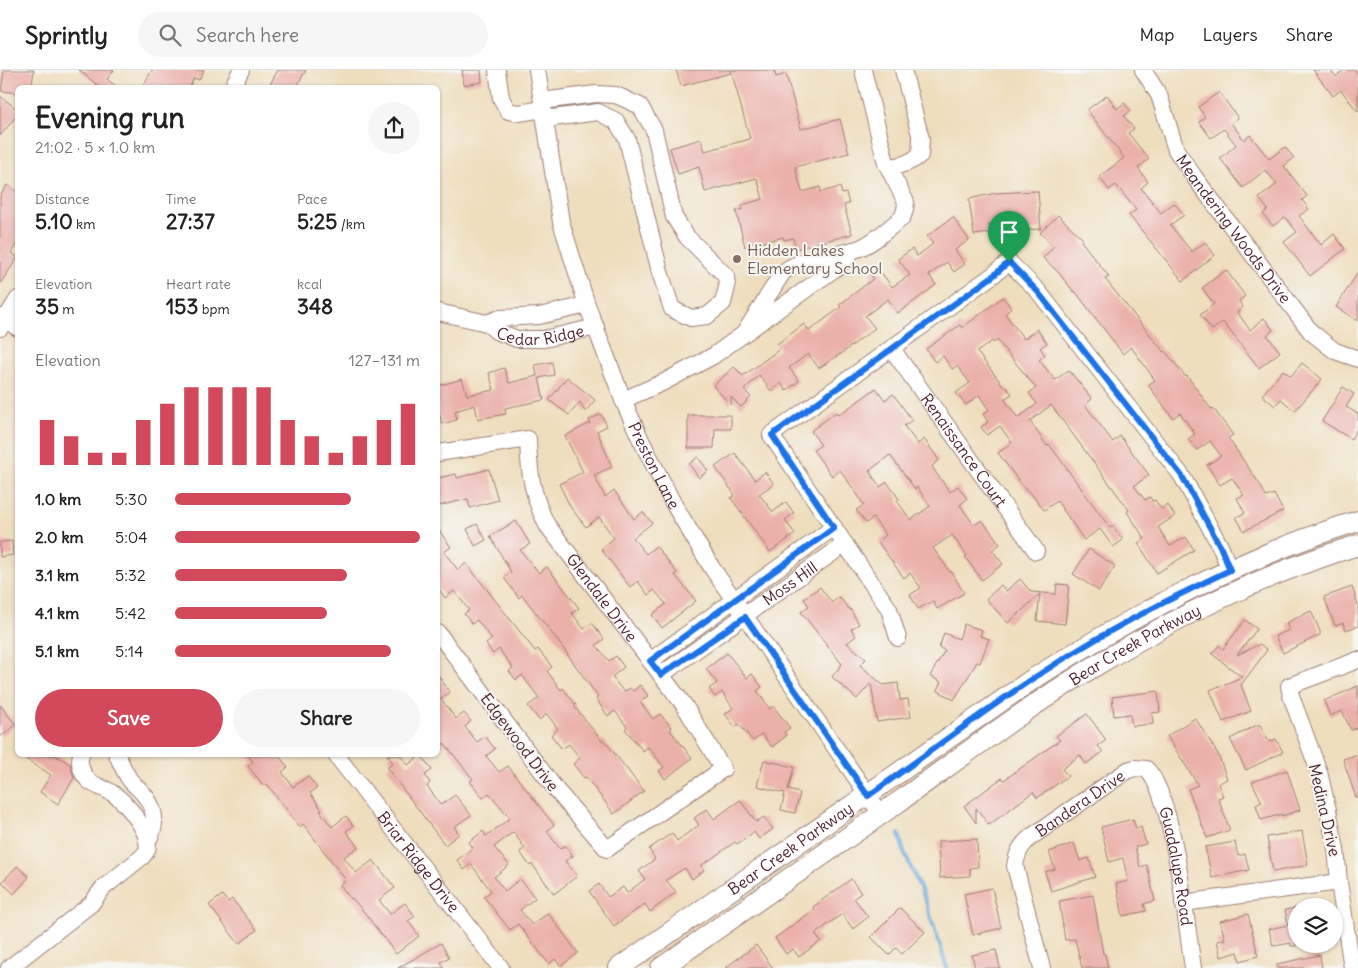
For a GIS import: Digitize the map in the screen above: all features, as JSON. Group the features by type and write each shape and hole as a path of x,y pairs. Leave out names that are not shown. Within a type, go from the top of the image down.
{"main road":[{"name":"Bear Creek Parkway","path":"627,967 1030,681 1078,650 1183,592 1230,570 1278,549 1358,521"},
{"name":"Bear Creek Parkway","path":"661,968 1043,699 1090,669 1193,612 1286,570 1358,545"}],"street":[{"path":"234,85 242,70"},
{"path":"497,70 500,98 508,110 519,113 543,110 598,112 616,121 627,139 655,254 672,309 691,318 707,316 723,303 727,287 726,276 687,237 674,217 654,130 640,106 616,95 596,94 543,110"},
{"name":"Preston Lane","path":"537,70 561,222 587,305 623,400 640,438 673,503 712,568 881,814"},
{"path":"745,332 783,272 806,260 859,248 902,218 906,210 906,202 889,168 863,70"},
{"path":"889,168 906,163 920,155 921,139 903,70"},
{"name":"Meandering Woods Drive","path":"1143,70 1159,95 1176,150 1195,178 1311,332 1335,351 1358,359"},
{"path":"623,400 664,382 713,356 840,265 853,250"},
{"path":"898,638 889,609 772,435 1009,262 1038,292 1182,476 1220,546 1230,570"},
{"path":"6,323 15,305"},
{"name":"Cedar Ridge","path":"487,324 500,318 539,316 587,305"},
{"name":"Cedar Ridge","path":"440,312 487,324 496,331 517,339 544,338 596,327"},
{"path":"539,316 544,338"},
{"name":"Renaissance Court","path":"892,349 1036,551"},
{"name":"Glendale Drive","path":"440,453 528,440 529,473 538,508 547,526 684,705 723,769"},
{"name":"Moss Hill","path":"650,661 834,528"},
{"name":"Moss Hill","path":"661,675 845,544"},
{"path":"790,559 802,575"},
{"path":"688,634 699,649"},
{"name":"Edgewood Drive","path":"440,636 558,791 607,849 723,769"},
{"name":"Medina Drive","path":"1354,965 1339,882 1336,849 1326,800 1289,686 1358,660"},
{"path":"9,968 91,904 103,888 142,857 147,850 147,842 136,819 124,802 112,793 90,782 82,771 80,757"},
{"path":"118,757 130,781 153,807 155,825 152,835 147,842"},
{"name":"Briar Ridge Drive","path":"338,757 501,968"},
{"name":"Bandera Drive","path":"1042,968 1015,866 1019,850 1031,837 1128,770 1134,768 1146,769"},
{"name":"Guadalupe Road","path":"1146,769 1152,775 1157,785 1176,850 1193,968"},
{"path":"1183,903 1339,882"}],"building":[{"path":"4,70 34,70 32,84 15,85 15,93 1,91"},
{"path":"79,70 114,70 107,79 114,85 97,85"},
{"path":"152,70 204,70 199,80 194,78 190,85 144,85"},
{"path":"278,70 306,70 298,85 270,85"},
{"path":"462,70 481,70 482,82 464,85"},
{"path":"676,70 730,70 731,73 681,86"},
{"path":"731,70 774,70 776,77 786,74 801,129 840,119 849,153 795,167 802,192 820,187 821,192 840,187 842,194 846,193 849,204 844,205 852,234 796,249 793,238 784,240 783,237 745,247 736,211 743,209 742,205 763,199 757,178 705,192 699,167 678,174 670,148 701,139 705,151 750,139"},
{"path":"1313,70 1330,70 1336,77 1344,70 1355,70 1358,74 1358,112 1341,90 1333,96"},
{"path":"1219,92 1238,118 1231,123 1244,140 1250,135 1269,159 1285,147 1294,158 1284,166 1307,196 1302,200 1309,209 1299,216 1321,245 1334,234 1345,249 1310,276 1284,242 1297,232 1285,217 1273,226 1263,214 1268,210 1259,198 1277,184 1265,170 1243,188 1220,158 1236,145 1224,129 1211,138 1199,122 1205,117 1198,107"},
{"path":"1107,95 1117,109 1124,103 1131,111 1124,116 1134,129 1128,133 1149,159 1138,168 1148,182 1141,188 1161,213 1174,203 1184,215 1170,225 1192,252 1205,242 1215,255 1183,281 1129,215 1136,210 1116,185 1109,190 1099,177 1124,158 1087,110"},
{"path":"0,96 15,108 15,118 0,136"},
{"path":"7,185 15,190 15,247 11,253 15,255 15,262 0,284 0,196"},
{"path":"1038,191 1041,229 1017,230 1016,220 989,224 990,233 974,235 969,199 996,193"},
{"path":"1058,215 1083,239 1081,241 1109,277 1105,279 1164,352 1187,376 1211,409 1213,408 1233,435 1228,438 1261,486 1266,497 1274,494 1283,511 1244,531 1236,517 1245,513 1237,498 1244,495 1232,478 1220,485 1207,465 1221,456 1210,441 1197,450 1188,439 1195,434 1180,413 1173,418 1148,385 1155,380 1131,347 1123,354 1075,291 1043,258 1054,246 1040,233"},
{"path":"953,217 969,240 955,250 965,264 954,272 947,262 929,275 936,285 898,313 888,299 865,316 875,328 842,353 819,368 808,354 789,368 799,381 786,391 781,383 771,391 759,375 744,390 751,397 741,407 731,397 731,405 713,386 734,367 743,376 780,349 777,344 804,324 809,331 841,307 839,305 873,279 870,274 878,268 892,287 910,275 898,259 912,249 917,256 933,244 927,236"},
{"path":"1226,270 1245,296 1239,301 1243,307 1237,312 1250,330 1264,318 1273,330 1267,335 1280,352 1259,368 1223,322 1212,330 1200,315 1214,304 1202,288"},
{"path":"1358,272 1358,321 1336,307"},
{"path":"1003,297 1011,308 1005,314 1024,339 1037,329 1047,343 1040,348 1045,355 1039,360 1055,380 1069,370 1092,399 1085,405 1113,442 1120,436 1149,475 1134,486 1145,500 1150,497 1152,501 1155,500 1161,509 1168,505 1175,516 1158,527 1170,546 1186,537 1194,550 1157,573 1138,543 1145,539 1127,512 1129,510 1051,405 1030,421 1110,528 1113,526 1123,540 1113,547 1100,529 1084,540 1057,501 1044,510 1029,491 1027,492 998,453 1012,443 1000,426 987,435 981,427 988,422 983,414 989,410 979,395 966,405 956,393 970,383 957,366 952,369 943,356 935,362 926,349 960,325 962,328","holes":["997,340 1036,388 1029,393 1037,404 1018,418 1004,399 1012,394 1005,388 977,352 992,341 994,343"]},
{"path":"552,362 554,375 539,378 544,400 505,408 506,414 478,419 475,405 455,411 457,420 442,424 440,416 440,385 462,379 467,395 494,390 489,373 504,368 509,383 537,376 535,365"},
{"path":"1302,363 1322,379 1295,411 1281,399 1275,406 1262,395 1283,370 1291,376"},
{"path":"567,377 595,400 585,412 580,402 569,415 549,400"},
{"path":"1343,387 1354,394 1346,407 1358,414 1358,427 1351,439 1322,421"},
{"path":"876,388 885,400 893,394 912,420 904,426 918,444 924,439 939,460 932,466 936,473 950,492 958,486 967,499 960,505 974,525 982,520 1000,544 992,550 1003,564 982,580 952,535 933,548 951,571 964,593 937,609 933,601 918,609 910,595 921,588 910,573 904,578 878,542 886,535 873,518 866,523 856,510 864,505 840,470 832,476 813,450 821,445 811,431 836,412 839,415","holes":["890,455 915,489 917,487 930,506 911,520 897,501 899,499 887,482 880,487 869,471"]},
{"path":"601,414 607,426 597,431 612,467 594,475 605,497 614,490 634,519 643,512 652,523 633,538 646,554 656,546 677,573 675,575 696,601 662,628 652,615 666,604 654,590 648,595 638,581 630,587 601,549 614,538 599,517 586,527 571,508 559,484 583,472 565,436 590,423 589,420"},
{"path":"688,415 731,415 731,429 715,429 714,448 688,448"},
{"path":"735,453 755,480 765,472 774,484 759,494 773,512 786,502 794,513 785,520 795,534 770,552 731,498 735,495 715,467"},
{"path":"698,457 708,471 699,478 689,464"},
{"path":"489,469 498,500 470,508 468,499 440,506 440,478 456,474 457,478"},
{"path":"516,521 530,544 520,550 539,573 547,567 579,608 572,613 584,629 592,623 604,639 596,645 609,661 616,656 624,667 612,677 624,692 630,688 633,691 640,685 648,696 640,702 653,719 660,714 692,758 665,779 659,771 664,767 648,747 643,751 625,729 627,727 615,711 608,716 596,699 598,697 555,637 522,595 519,598 504,578 511,572 490,536"},
{"path":"477,524 486,540 475,546 467,529"},
{"path":"440,532 451,547 444,552 458,570 466,563 535,651 538,649 552,667 547,671 561,690 563,688 576,705 574,706 602,741 604,740 644,791 614,814 586,777 584,778 573,764 580,758 569,744 562,749 551,735 558,729 547,714 539,720 528,706 539,698 522,675 516,680 509,671 513,668 499,649 493,654 486,644 492,639 477,620 472,624 464,614 469,610 454,591 445,598 440,591"},
{"path":"12,541 13,555 0,557 0,542"},
{"path":"1089,549 1115,566 1099,591 1073,574"},
{"path":"1020,579 1031,592 1056,594 1057,584 1069,585 1065,624 1037,621 1040,594 1008,623 986,599 1001,585 1006,591"},
{"path":"820,587 832,603 839,597 850,609 859,624 851,629 856,636 847,643 866,659 860,665 883,685 898,683 900,700 908,699 911,717 877,722 871,683 857,699 832,677 842,664 801,612 809,606 804,599"},
{"path":"1352,587 1358,605 1358,626 1346,630 1343,623 1335,626 1324,597"},
{"path":"1311,611 1320,635 1283,653 1275,636 1289,630 1286,623"},
{"path":"1245,620 1257,629 1237,655 1260,644 1267,650 1241,685 1251,711 1223,722 1210,690 1242,677 1212,654 1219,645 1223,649"},
{"path":"964,624 982,630 980,636 989,639 980,663 977,662 954,700 937,690 941,682 930,676 945,650 939,648 944,633 959,639"},
{"path":"727,653 747,678 752,674 762,687 757,691 770,709 773,706 790,728 784,732 786,736 772,747 762,734 753,741 739,724 735,727 725,714 733,708 722,692 715,697 709,689 717,683 706,669"},
{"path":"440,678 450,692 441,699 456,719 464,713 471,721 465,727 477,742 485,736 495,749 486,756 499,772 508,766 554,825 547,831 560,849 565,845 573,856 565,861 577,876 554,894 532,864 530,866 520,852 525,848 513,832 494,847 509,865 494,877 505,891 520,879 535,898 520,910 532,925 548,913 578,953 561,966 555,959 549,964 518,924 510,930 484,897 491,891 471,864 464,870 457,860 473,848 469,842 483,831 486,836 510,818 489,793 483,798 470,781 473,779 444,743 440,746"},
{"path":"1358,686 1358,727 1351,730 1342,711 1330,716 1324,701"},
{"path":"1158,691 1160,712 1152,713 1153,724 1132,726 1130,714 1114,716 1112,697"},
{"path":"0,705 15,726 0,737"},
{"path":"1087,714 1106,740 1098,746 1103,752 1086,764 1080,755 1062,769 1068,776 1037,798 1033,792 989,825 976,808 976,823 964,806 1002,778 1004,780 1060,740 1056,736"},
{"path":"1195,718 1218,754 1227,779 1218,784 1223,796 1218,798 1230,830 1207,838 1188,789 1198,785 1167,736"},
{"path":"1260,725 1269,742 1276,739 1283,752 1246,770 1230,739"},
{"path":"1358,754 1358,798 1356,798 1343,759"},
{"path":"23,757 58,757 70,764 74,778 58,804 40,792 51,775"},
{"path":"249,757 280,757 288,767 282,772 293,787 308,776 317,788 310,793 332,827 346,816 353,826 346,831 358,847 344,857 356,873 373,860 395,888 379,900 390,914 405,903 415,916 408,921 419,936 396,954 364,912 340,885 346,880 303,824 300,827 267,784 264,786 248,766 253,762"},
{"path":"388,757 402,757 408,765 418,757 422,757 432,770 425,775 430,783 427,786 441,805 455,795 471,815 454,827 459,834 445,845 387,768 393,763"},
{"path":"764,760 794,767 788,790 800,793 795,813 781,810 785,793 757,786"},
{"path":"1287,770 1300,810 1261,820 1256,805 1262,802 1252,782"},
{"path":"740,800 756,822 764,817 773,829 759,839 754,832 737,844 735,842 701,866 704,870 692,879 685,868 666,880 676,892 650,912 645,904 614,926 589,891 599,884 608,897 623,887 627,893 645,879 639,871 655,859 649,849 672,833 677,841 699,825 694,818 707,809 714,819"},
{"path":"1133,819 1136,829 1141,827 1146,844 1135,847 1140,867 1147,865 1155,901 1144,904 1146,911 1123,916 1116,884 1128,881 1123,858 1109,862 1101,827"},
{"path":"1302,831 1308,865 1273,872 1267,837"},
{"path":"977,839 978,867 970,868 970,876 940,878 938,841"},
{"path":"1235,842 1238,856 1245,854 1249,870 1212,878 1205,847"},
{"path":"1074,843 1080,861 1089,858 1095,877 1051,891 1045,872 1055,869 1049,852"},
{"path":"17,866 29,877 14,894 2,882"},
{"path":"851,879 861,893 854,898 868,917 853,929 842,914 815,934 821,941 799,957 793,949 786,954 775,938 815,909 813,907"},
{"path":"992,888 1001,928 973,935 964,894"},
{"path":"222,895 228,902 232,899 257,930 239,944 209,905"},
{"path":"1093,895 1103,954 1105,954 1108,968 1082,968 1075,939 1065,940 1059,901"},
{"path":"900,908 925,932 902,954 896,948 889,955 871,937"},
{"path":"1288,909 1288,925 1285,910"},
{"path":"1248,914 1258,956 1240,961 1238,952 1221,957 1217,941 1225,939 1220,921"},
{"path":"1288,925 1288,944 1273,946 1269,929"},
{"path":"441,943 449,957 441,962 444,968 398,968"},
{"path":"756,945 773,968 725,968"},
{"path":"996,950 1000,968 975,968 972,955"},
{"path":"1320,955 1322,968 1277,968 1277,964"}],"waterway":[{"path":"899,834 904,852 925,899 947,968"}],"place":[{"name":"Hidden Lakes Elementary School","path":"737,259"}],"route":[{"path":"1009,262 1038,292 1182,476 1220,546 1230,570 1183,592 1078,650 967,724 868,796 745,617 661,675 650,661 834,528 772,435 993,276 1009,262"}]}
